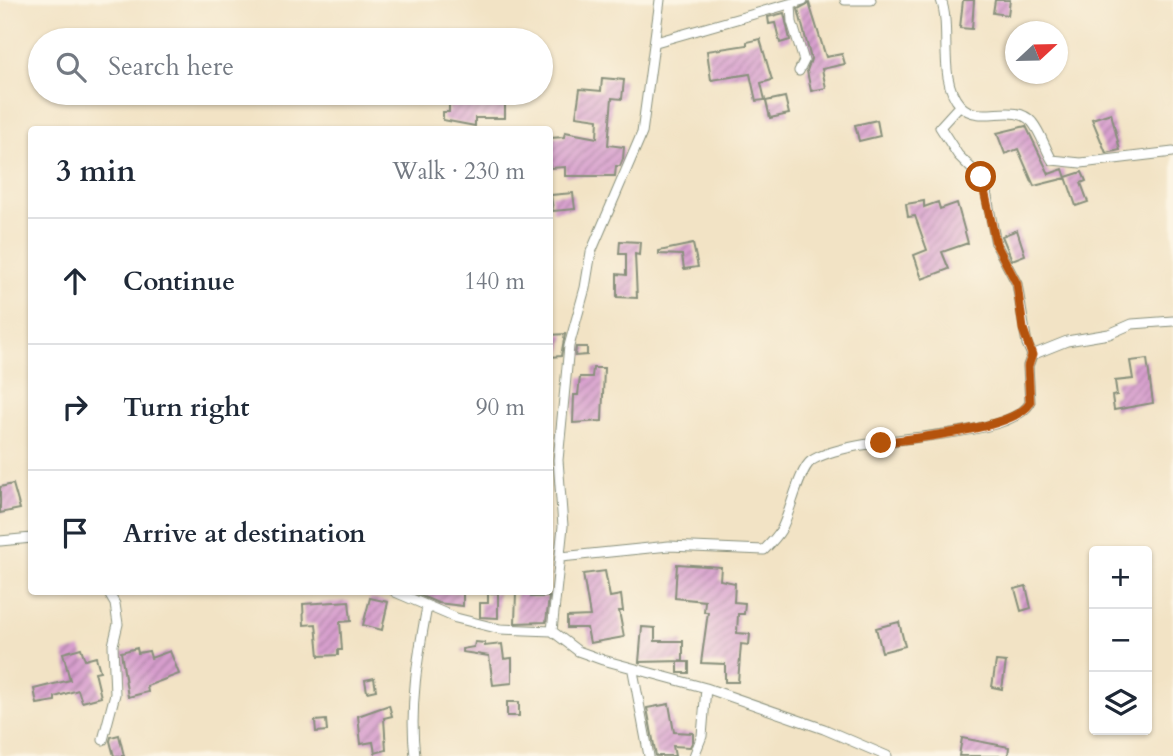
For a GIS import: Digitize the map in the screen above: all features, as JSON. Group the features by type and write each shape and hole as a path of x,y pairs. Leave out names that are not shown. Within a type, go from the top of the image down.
{"street":[{"path":"552,631 563,526 558,460 569,346 592,251 642,133 660,0"},
{"path":"845,0 871,0"},
{"path":"942,0 949,79 960,105 970,112 1021,115 1031,120 1052,160 1081,163 1173,152"},
{"path":"656,41 798,1"},
{"path":"798,1 792,23 804,61 799,71"},
{"path":"561,557 669,546 764,550 782,529 811,461 843,451 987,426 1017,416 1030,403 1028,366 1032,355 1025,337 1017,284 996,244 984,181 958,155 940,127 960,105"},
{"path":"1032,355 1067,341 1109,334 1132,324 1173,321"},
{"path":"0,541 28,538"},
{"path":"103,740 115,694 113,645 118,624 115,604 110,595"},
{"path":"401,595 427,607 500,629 552,631 578,651 633,671 706,688 824,729 887,756"},
{"path":"415,756 412,732 418,653 427,607"},
{"path":"633,671 649,756"},
{"path":"694,756 704,729 706,688"}],"building":[{"path":"963,0 974,0 972,29 960,28"},
{"path":"995,0 1010,0 1008,15 993,13"},
{"path":"809,3 826,57 842,54 845,64 822,69 826,88 811,91 807,71 811,59 798,9"},
{"path":"784,13 790,40 780,43 775,23 769,24 768,17"},
{"path":"760,39 772,80 761,83 765,100 756,101 750,74 711,80 707,51 747,45 747,42"},
{"path":"602,78 624,80 622,99 612,98 608,145 624,147 623,159 620,166 616,166 615,176 565,176 565,167 553,168 553,138 564,137 565,132 597,138 598,119 576,116 580,89 601,91"},
{"path":"785,97 789,114 770,118 766,101"},
{"path":"449,105 505,105 505,118 475,118 475,126 443,120 443,112 449,112"},
{"path":"1111,113 1120,150 1106,153 1092,119"},
{"path":"877,120 880,136 859,141 855,125"},
{"path":"1026,126 1049,174 1063,169 1066,178 1034,186 1018,149 1005,154 997,133"},
{"path":"1082,172 1086,181 1081,183 1088,202 1076,206 1066,177"},
{"path":"573,193 575,209 553,211 553,195"},
{"path":"924,201 924,207 938,202 940,209 957,203 968,243 942,252 949,269 922,279 914,255 927,250 915,216 908,217 906,204"},
{"path":"1017,230 1025,255 1012,260 1002,236"},
{"path":"620,241 640,242 639,255 635,254 637,298 617,297 617,274 626,275 626,254 619,254"},
{"path":"693,244 698,267 684,269 682,255 659,254 659,251"},
{"path":"565,334 561,356 553,357 553,335"},
{"path":"576,347 587,347 587,355 575,356"},
{"path":"1147,359 1153,403 1114,410 1112,396 1117,395 1115,381 1133,379 1130,361"},
{"path":"593,368 604,368 602,421 573,423 574,395 578,395 580,377 592,377"},
{"path":"13,484 20,509 0,513 0,487"},
{"path":"677,564 721,567 720,580 735,583 734,602 745,603 744,614 738,614 737,633 750,634 749,645 741,644 738,682 725,682 725,664 701,663 708,612 704,612 705,601 675,598"},
{"path":"605,571 610,597 621,595 623,611 619,611 624,637 590,643 587,628 567,628 567,617 590,616 583,574"},
{"path":"1026,586 1031,608 1021,611 1015,589"},
{"path":"419,595 463,595 463,606 438,603"},
{"path":"488,595 498,595 498,618 480,617 480,603 488,603"},
{"path":"516,595 549,597 546,622 515,623"},
{"path":"370,598 388,602 382,630 363,625"},
{"path":"349,601 351,621 340,622 342,650 338,650 338,655 319,656 316,624 304,625 303,604"},
{"path":"899,622 905,646 882,652 876,628"},
{"path":"642,627 655,628 655,641 683,641 683,661 639,662"},
{"path":"475,642 485,643 485,646 502,644 504,659 512,658 512,683 493,685 489,656 462,652 462,649 474,647"},
{"path":"81,648 85,660 96,657 100,671 95,672 101,697 82,702 78,690 55,697 55,701 37,704 34,689 70,680 63,653"},
{"path":"137,648 138,653 149,651 151,658 170,651 179,674 147,686 148,692 128,697 121,652"},
{"path":"996,661 1006,662 1002,689 992,687"},
{"path":"678,662 689,662 689,673 678,673"},
{"path":"374,678 376,690 367,692 365,680"},
{"path":"507,702 519,702 519,716 507,716"},
{"path":"669,704 674,732 693,733 693,741 690,747 673,746 675,756 656,756 647,708"},
{"path":"389,705 392,716 384,718 386,750 375,753 373,742 361,744 358,716"},
{"path":"326,720 327,731 316,732 315,721"},
{"path":"119,735 124,756 114,756 110,741 111,737"},
{"path":"962,738 1009,747 1008,756 959,756"}],"route":[{"path":"881,443 987,426 1017,416 1025,411 1030,403 1028,366 1032,355 1023,329 1017,284 1011,267 996,244 981,177"}]}
